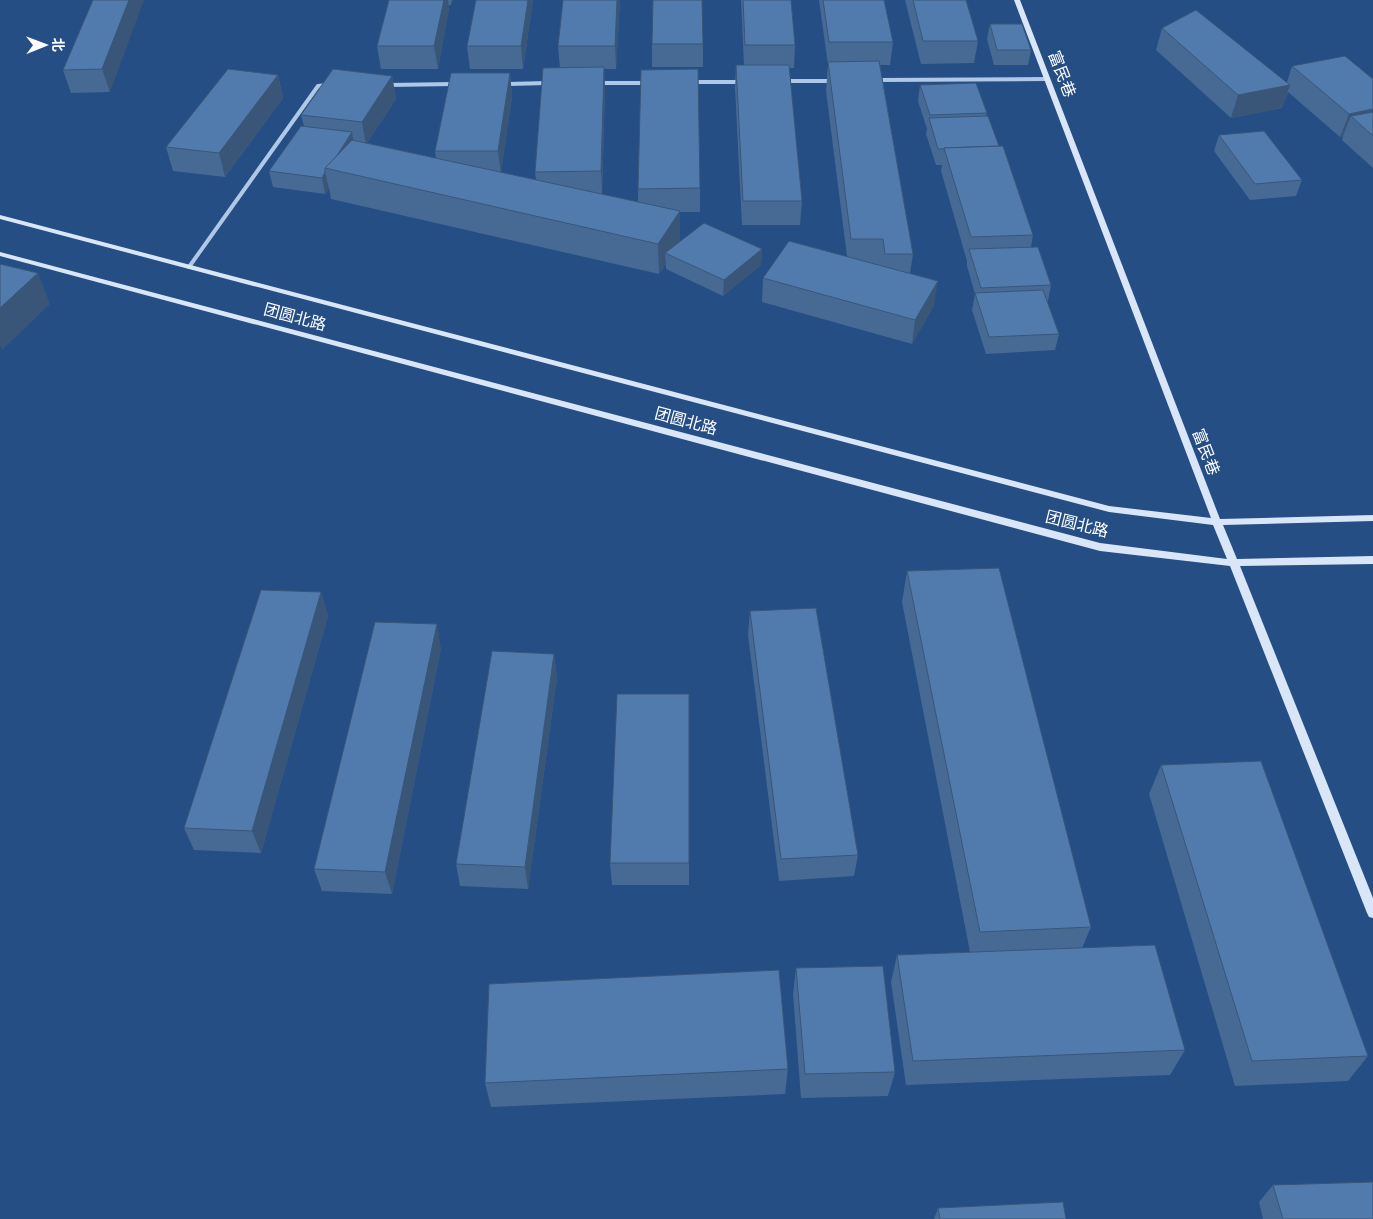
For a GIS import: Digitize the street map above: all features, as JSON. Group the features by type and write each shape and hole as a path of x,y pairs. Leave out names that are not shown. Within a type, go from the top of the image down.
{"main road":[{"name":"富民巷","path":"1017,0 1217,522 1373,913"},
{"name":"团圆北路","path":"0,217 1109,509 1217,522 1373,518"},
{"name":"团圆北路","path":"0,254 1100,547 1233,563 1373,560"}],"street":[{"path":"868,80 1047,79"},
{"path":"778,81 838,81"},
{"path":"588,83 648,82"},
{"path":"688,82 748,82"},
{"path":"378,85 458,84"},
{"path":"498,84 548,84"},
{"path":"189,267 318,86 328,85"}],"building":[{"path":"93,0 129,0 102,69 63,70"},
{"path":"389,0 444,0 434,46 377,46"},
{"path":"476,0 528,0 521,46 467,46"},
{"path":"563,0 617,0 615,46 558,46"},
{"path":"653,0 702,0 703,44 652,44"},
{"path":"743,0 791,0 795,45 745,45"},
{"path":"823,0 884,0 893,42 829,42"},
{"path":"913,0 966,0 978,41 923,41"},
{"path":"1196,10 1290,85 1238,95 1162,28"},
{"path":"990,24 1022,24 1031,50 997,50"},
{"path":"1345,56 1373,79 1373,109 1349,114 1292,66"},
{"path":"879,61 913,254 885,254 883,239 851,239 828,62"},
{"path":"736,65 789,65 802,201 743,201"},
{"path":"604,67 601,171 535,172 543,68"},
{"path":"228,69 278,75 219,153 166,147"},
{"path":"333,69 392,76 362,122 301,115"},
{"path":"698,69 700,188 638,189 641,70"},
{"path":"451,73 510,73 498,151 435,151"},
{"path":"976,83 987,113 930,115 920,85"},
{"path":"1373,112 1373,136 1351,116"},
{"path":"988,116 999,146 938,149 929,118"},
{"path":"301,126 352,132 336,157 325,168 322,178 269,171"},
{"path":"1264,131 1302,180 1255,184 1219,135"},
{"path":"352,140 680,211 658,244 325,168"},
{"path":"1003,146 1033,235 971,237 944,148"},
{"path":"704,223 762,249 724,280 665,253"},
{"path":"789,241 938,281 915,320 763,278"},
{"path":"1038,247 1051,285 981,288 969,249"},
{"path":"0,264 38,273 0,308"},
{"path":"1043,290 1059,334 989,337 975,293"},
{"path":"999,568 1091,927 980,932 907,571"},
{"path":"261,590 321,592 252,831 184,828"},
{"path":"816,608 858,855 781,859 750,611"},
{"path":"375,622 437,624 385,872 314,869"},
{"path":"492,651 554,654 525,867 456,864"},
{"path":"617,694 689,694 689,863 610,863"},
{"path":"1261,761 1368,1056 1252,1061 1161,765"},
{"path":"1155,945 1185,1050 913,1061 897,955"},
{"path":"883,966 895,1072 805,1074 796,968"},
{"path":"779,970 788,1069 485,1083 489,984"},
{"path":"1373,1182 1373,1219 1283,1219 1273,1185"},
{"path":"1063,1202 1066,1219 940,1219 938,1208"}]}
